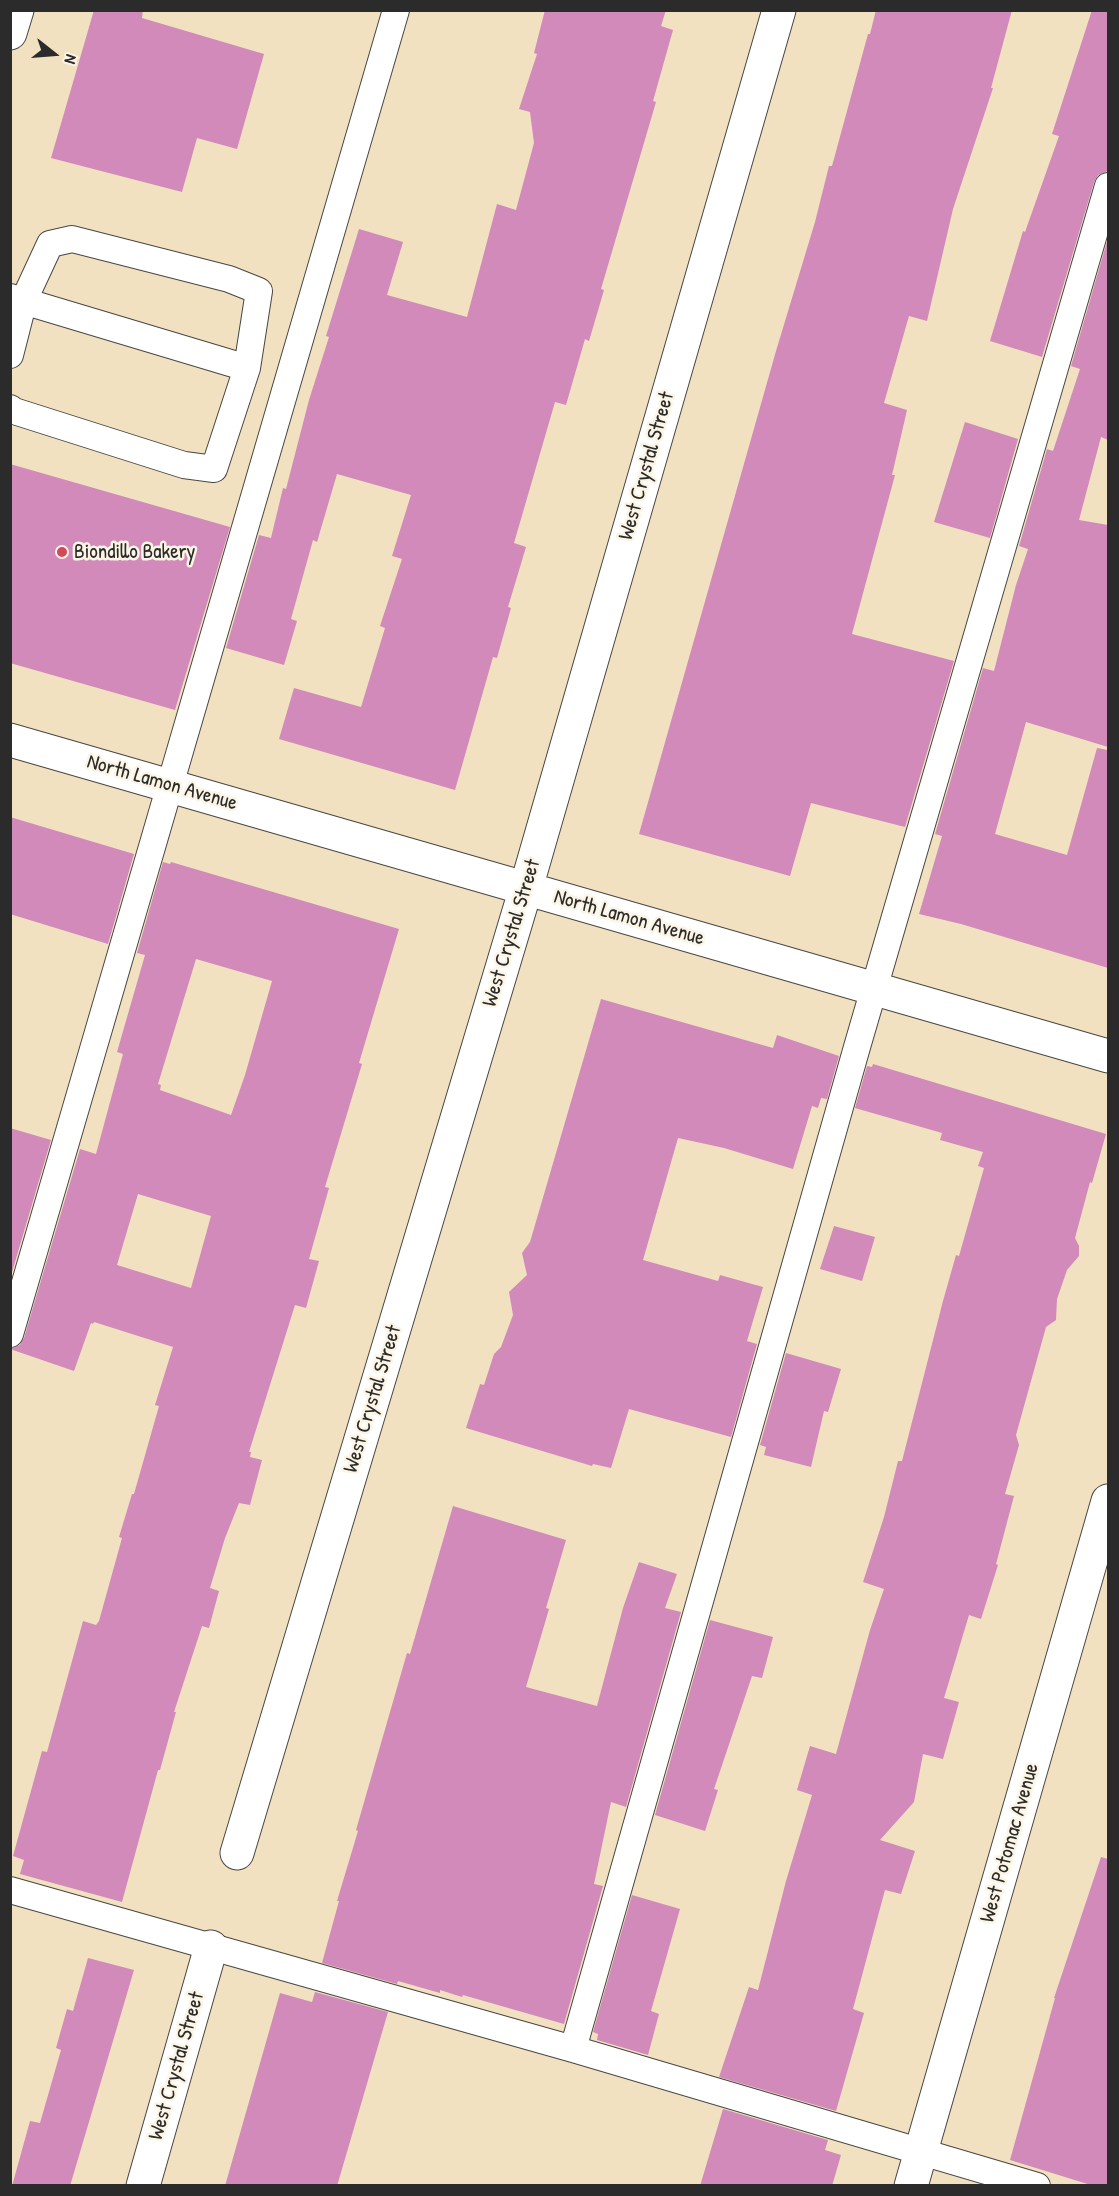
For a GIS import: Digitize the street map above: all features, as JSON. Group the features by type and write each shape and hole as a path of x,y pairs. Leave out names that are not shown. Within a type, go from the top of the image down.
{"street":[{"path":"10,33 17,10"},
{"name":"West Crystal Street","path":"237,1853 526,888 779,10"},
{"name":"North Lamon Avenue","path":"10,740 1108,1056"},
{"name":"West Potomac Avenue","path":"911,2186 1108,1501"},
{"name":"West Crystal Street","path":"142,2186 211,1947"}],"lane":[{"path":"10,1334 396,10"},
{"path":"573,2049 874,989 1108,186"},
{"path":"10,355 17,298 50,244 72,239 229,279 259,291 247,368 214,469 184,465 10,408"},
{"path":"17,298 247,368"},
{"path":"10,1890 573,2049 1037,2186"}],"building":[{"path":"94,10 143,10 142,18 264,54 237,149 197,138 182,192 51,158"},
{"path":"545,10 666,10 661,26 673,30 653,101 656,102 601,289 604,290 589,341 585,339 566,405 555,402 514,543 526,547 508,607 511,608 497,658 493,657 455,790 279,739 294,688 361,707 385,628 380,626 402,559 392,556 411,495 337,474 317,542 313,540 291,619 297,621 284,665 226,648 259,535 271,538 283,488 286,489 309,400 329,337 326,336 359,229 403,242 387,295 467,317 497,204 516,210 534,143 530,112 519,109 537,54 534,53"},
{"path":"876,10 1012,10 991,88 993,88 953,209 927,321 909,316 884,403 907,410 892,475 895,475 852,634 954,661 905,827 811,803 790,876 639,834 776,351 815,222 829,166 832,166"},
{"path":"1092,10 1108,10 1108,171 1098,175 1094,182 1042,357 990,341 1023,231 1025,232 1059,136 1052,134"},
{"path":"1108,238 1108,440 1101,437 1079,520 1108,525 1108,747 1026,722 995,834 1067,855 1097,748 1108,750 1108,968 961,924 919,914 942,836 935,834 983,668 994,671 1016,585 1028,549 1019,546 1047,449 1053,451 1080,369 1071,366"},
{"path":"965,422 1018,439 990,538 934,522"},
{"path":"10,464 230,527 175,710 10,663"},
{"path":"10,817 134,854 108,944 10,914"},
{"path":"163,862 170,864 171,862 399,929 325,1187 329,1188 309,1259 319,1261 306,1308 295,1305 249,1452 251,1452 250,1457 262,1460 250,1505 239,1503 225,1538 210,1588 219,1591 209,1628 202,1626 174,1712 176,1712 122,1902 20,1874 24,1860 13,1856 42,1751 47,1752 83,1621 96,1625 99,1621 122,1538 119,1537 132,1494 134,1494 159,1406 155,1405 173,1347 94,1322 91,1323 74,1371 10,1349 20,1345 24,1338 80,1149 96,1154 123,1054 117,1052 145,955 137,953","holes":["196,959 272,981 231,1115 160,1090 161,1085 158,1084","138,1194 211,1216 191,1288 117,1265"]},
{"path":"601,999 773,1048 777,1035 839,1056 827,1099 821,1098 818,1108 812,1106 793,1169 724,1148 678,1138 643,1260 718,1281 720,1275 763,1287 747,1341 757,1344 731,1437 629,1409 611,1468 593,1464 592,1466 466,1428 480,1384 484,1385 494,1354 501,1347 513,1315 509,1292 527,1275 522,1253 530,1242"},
{"path":"873,1064 1106,1134 1075,1238 1079,1246 1079,1256 1067,1270 1057,1299 1056,1320 1046,1327 1016,1435 1019,1445 1005,1494 1014,1496 996,1564 998,1565 981,1619 969,1615 944,1698 959,1702 943,1759 923,1754 914,1802 880,1840 915,1851 901,1894 885,1890 853,2009 864,2013 836,2111 719,2077 749,1987 758,1990 786,1881 812,1795 797,1790 810,1746 836,1754 870,1630 884,1589 863,1582 884,1517 898,1461 902,1461 943,1301 956,1255 959,1256 984,1168 978,1166 983,1152 940,1140 942,1133 855,1108 867,1066 872,1067"},
{"path":"10,1128 51,1140 10,1279"},
{"path":"834,1226 875,1237 862,1281 820,1269"},
{"path":"786,1353 841,1369 828,1412 824,1411 811,1467 764,1455 766,1447 760,1445"},
{"path":"453,1506 566,1540 526,1687 597,1706 623,1608 639,1562 677,1574 665,1608 681,1612 626,1807 611,1802 594,1884 603,1886 564,2024 463,1995 462,1997 440,1990 440,1993 398,1981 397,1984 322,1963 339,1901 337,1901 358,1831 356,1830 407,1653 410,1654"},
{"path":"710,1620 773,1637 762,1678 752,1676 714,1789 718,1790 705,1831 655,1815"},
{"path":"1101,1857 1108,1859 1108,2186 1094,2186 1010,2160 1054,1998"},
{"path":"632,1895 680,1909 651,2011 659,2014 648,2055 597,2040 598,2034 593,2032"},
{"path":"88,1958 134,1970 70,2186 12,2186 30,2121 40,2123 61,2050 56,2048 67,2009 73,2011"},
{"path":"315,1992 388,2012 337,2186 225,2186 280,1993 312,2002"},
{"path":"723,2109 828,2140 825,2150 841,2155 832,2186 700,2186"}],"place":[{"name":"Biondillo Bakery","path":"62,552"}]}
